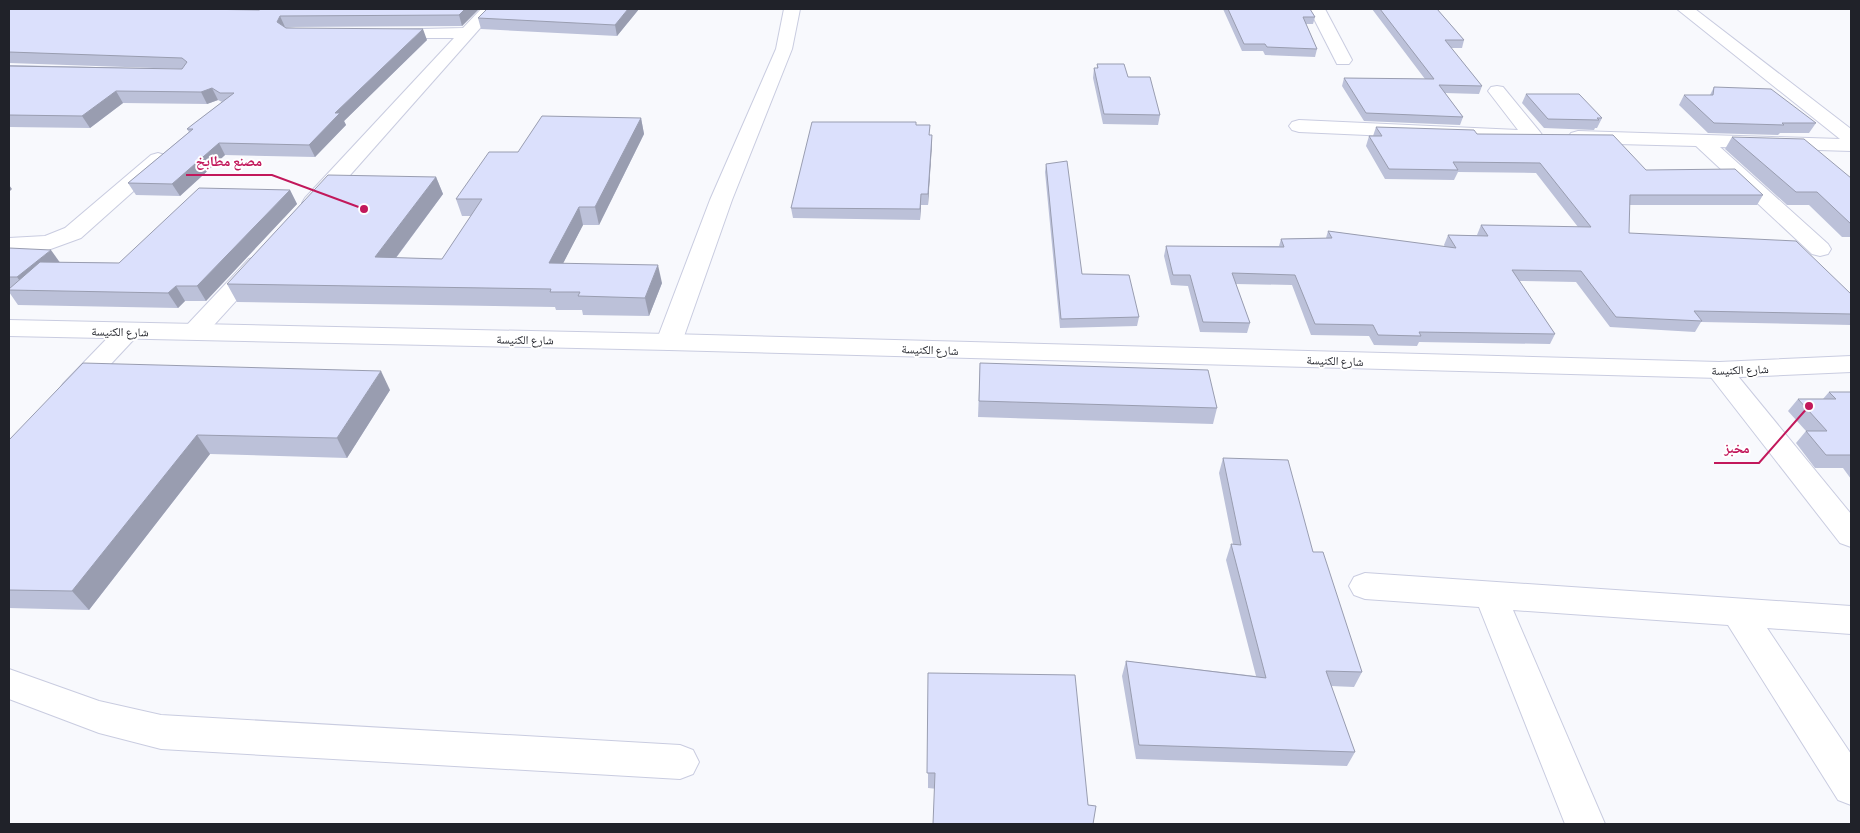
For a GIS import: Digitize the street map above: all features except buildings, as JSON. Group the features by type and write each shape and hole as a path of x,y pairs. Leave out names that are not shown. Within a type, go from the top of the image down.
{"street":[{"path":"301,215 489,9"},
{"path":"669,342 721,200 784,49 792,9"},
{"path":"1317,9 1343,60"},
{"path":"1684,9 1851,138"},
{"path":"370,33 467,33"},
{"path":"1497,91 1533,136"},
{"path":"1299,126 1558,137 1851,145"},
{"path":"1702,141 1820,249"},
{"path":"9,245 48,243 72,233 174,146"},
{"path":"195,331 268,251"},
{"name":"شارع الكنيسة","path":"9,328 669,342 1719,370 1851,364"},
{"path":"55,408 128,332"},
{"path":"1719,370 1851,535"},
{"path":"1365,586 1851,620"},
{"path":"1490,595 1585,824"},
{"path":"1738,612 1851,787"},
{"path":"9,684 99,717 161,732 680,762"}],"place":[{"name":"مصنع مطابخ","path":"364,209"},
{"name":"مخبز","path":"1809,406"}]}
